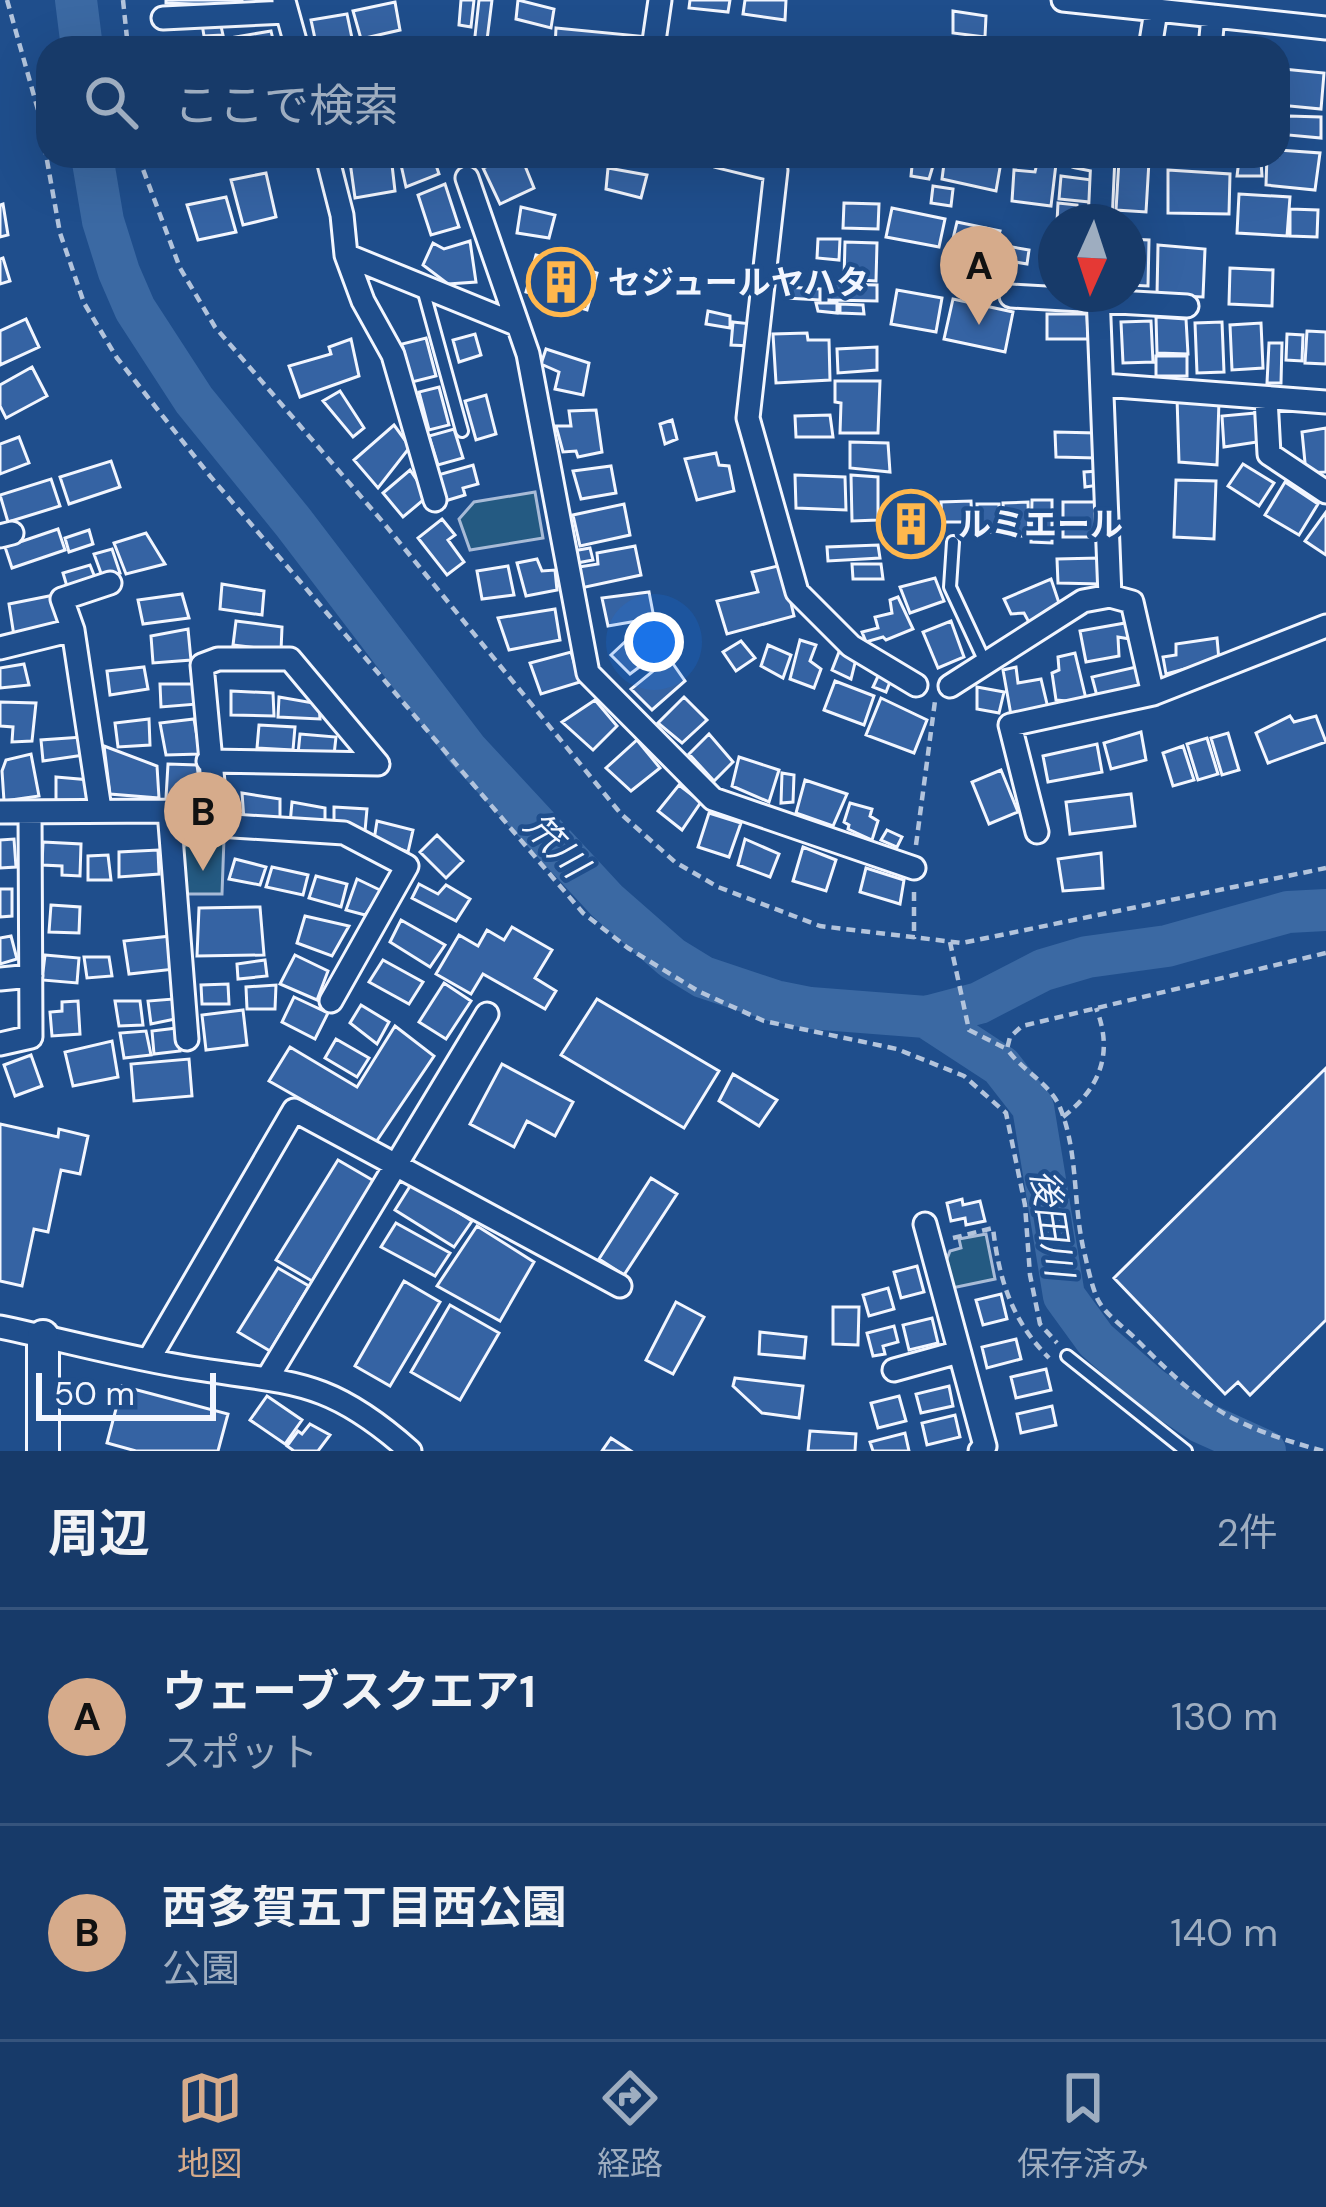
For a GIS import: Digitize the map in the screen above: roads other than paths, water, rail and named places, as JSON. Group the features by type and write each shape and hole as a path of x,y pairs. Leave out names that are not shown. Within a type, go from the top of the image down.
{"street":[{"path":"655,36 660,0"},
{"path":"1294,23 1298,0"},
{"path":"1075,1 1326,28"},
{"path":"163,17 286,6 295,36"},
{"path":"1152,36 1156,11"},
{"path":"1211,36 1213,16"},
{"path":"330,168 346,255 363,301 393,355 435,500"},
{"path":"768,168 776,170 748,418 797,592 851,646 933,689 986,663 1083,601 1110,596 1132,602 1153,694"},
{"path":"1101,204 1103,168"},
{"path":"466,178 529,354 588,673 713,799 914,868"},
{"path":"346,255 518,325"},
{"path":"1011,296 1038,296"},
{"path":"1146,302 1187,306"},
{"path":"1099,312 1110,596"},
{"path":"1103,386 1326,401"},
{"path":"1266,398 1269,454 1326,492"},
{"path":"100,809 73,630 62,599 110,583"},
{"path":"1037,832 1010,725 1153,694 1326,626"},
{"path":"0,648 73,630"},
{"path":"208,761 377,764 290,659 218,658 202,665 208,761 217,825"},
{"path":"170,811 187,1039"},
{"path":"0,812 170,811 217,825 344,833 407,866 331,1001"},
{"path":"0,1044 31,1037 30,812"},
{"path":"0,980 31,976"},
{"path":"268,1377 487,1014"},
{"path":"149,1359 293,1110 620,1286"},
{"path":"928,1233 985,1446 980,1451"},
{"path":"0,1327 318,1389 351,1403 410,1451"},
{"path":"43,1336 44,1451"},
{"path":"894,1370 959,1352"}],"lane":[{"path":"422,286 462,430"},
{"path":"953,542 950,587 986,663"},
{"path":"1069,1357 1186,1451"}],"waterway":[{"name":"笊川","path":"76,0 80,36"},
{"name":"笊川","path":"94,168 103,221 119,272 135,309 194,400 467,750 607,901 672,958 703,977 810,1008 926,1017 979,1003 1043,970 1087,957 1167,946 1288,912 1326,910"},
{"name":"後田川","path":"926,1017 1001,1066 1033,1107 1064,1296 1096,1340 1152,1389 1201,1422 1265,1451"}],"place":[{"name":"セジュールヤハタ","path":"561,282"},
{"name":"ウェーブスクエア1","path":"979,325"},
{"name":"ルミエール","path":"911,524"},
{"name":"西多賀五丁目西公園","path":"203,871"}]}
